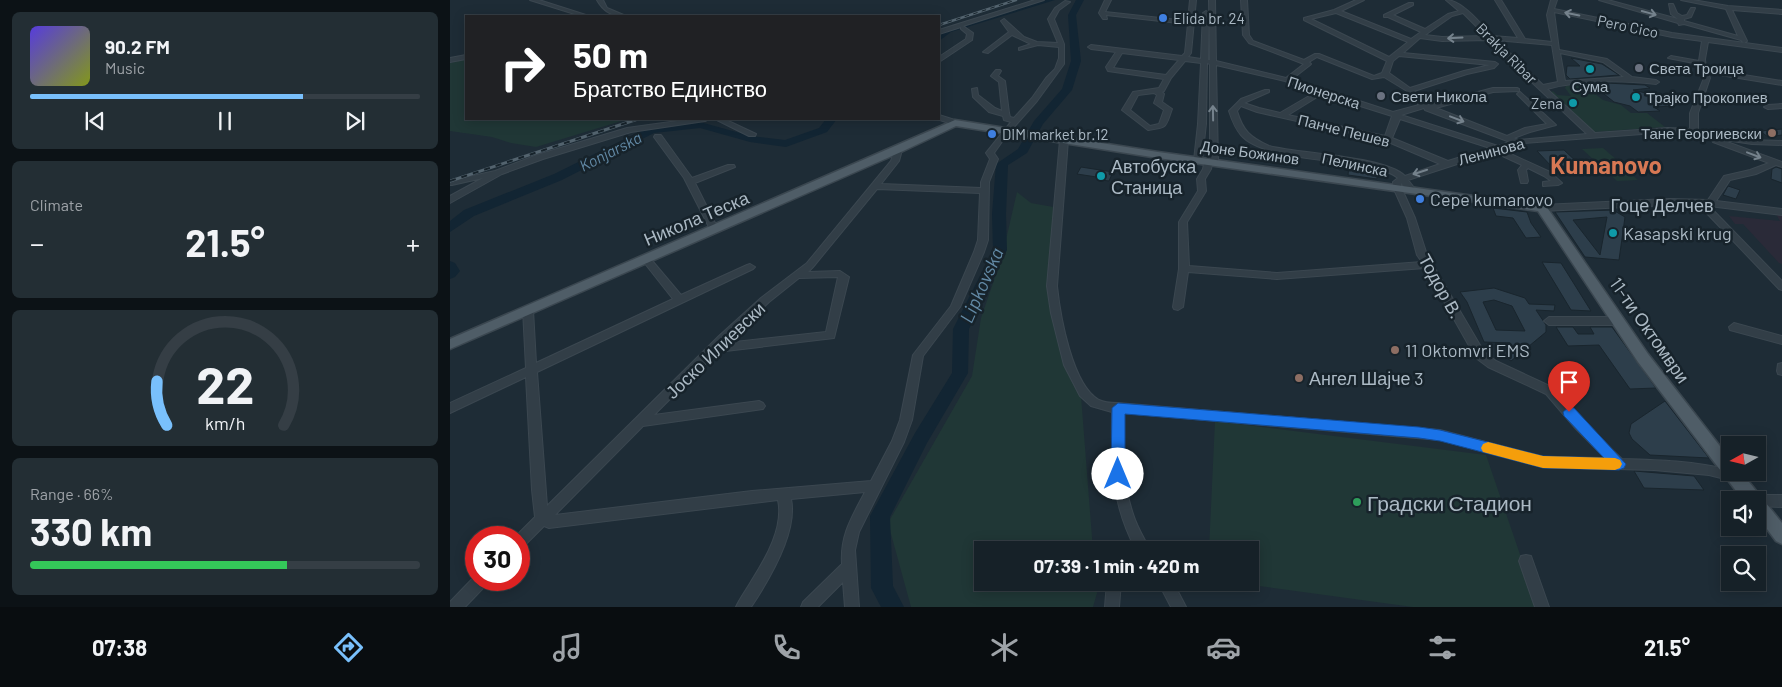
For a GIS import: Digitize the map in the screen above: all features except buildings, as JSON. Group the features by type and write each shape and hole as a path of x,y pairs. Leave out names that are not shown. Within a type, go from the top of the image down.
{"main road":[{"name":"Доне Божинов","path":"955,123 1207,161 1399,183 1410,189 1542,208"},
{"name":"Никола Теска","path":"450,344 898,150 955,123"},
{"name":"11-ти Октомври","path":"1542,208 1643,358 1721,459"},
{"name":"11-ти Октомври","path":"1738,481 1746,491"},
{"path":"1766,515 1782,536"}],"street":[{"path":"533,0 579,15"},
{"path":"600,0 605,9 620,15"},
{"path":"940,32 1041,0"},
{"path":"1108,0 1102,13 1104,18 1148,23 1160,19 1192,23"},
{"path":"1157,92 1161,94 1158,103 1168,109 1165,121 1162,126 1148,128 1126,110 1134,93 1162,90 1177,64 1183,60 1190,47 1194,0"},
{"path":"1178,307 1184,269 1183,222 1202,191 1201,179 1208,169 1202,124 1206,0"},
{"path":"1207,161 1212,64 1212,0"},
{"path":"1239,0 1244,0 1247,38 1262,47 1308,64 1306,68 1287,80"},
{"path":"1361,0 1336,11 1306,19 1390,60"},
{"name":"Brakja Ribar","path":"1449,0 1465,11 1516,64 1594,136"},
{"path":"1498,0 1523,41"},
{"path":"1554,0 1550,10 1562,83"},
{"path":"1602,0 1681,20 1745,42 1778,49 1782,58"},
{"path":"1684,0 1699,1 1728,8 1782,12"},
{"path":"852,607 848,550 852,531 901,434 915,377 918,355 955,307 979,252 983,240 984,191 994,159 990,153 1006,131 1027,111 1048,79 1058,70 1061,45 1057,29 1051,19 1057,9 1067,2"},
{"path":"1761,2 1767,10"},
{"path":"1411,4 1386,16 1425,31"},
{"path":"1671,5 1674,14 1681,20 1684,37"},
{"path":"1728,8 1745,42"},
{"path":"1681,20 1694,9"},
{"name":"Pero Cico","path":"1550,10 1684,37 1745,42"},
{"path":"1336,11 1412,42"},
{"path":"1385,74 1390,60 1425,31 1450,15 1465,11"},
{"path":"1004,21 1011,33 1036,44"},
{"path":"940,59 969,40 970,33 963,28"},
{"path":"986,52 1011,33"},
{"path":"1419,36 1442,39 1490,38 1523,41 1605,60 1630,78"},
{"path":"1694,132 1694,113 1708,78 1702,67 1705,40"},
{"path":"1021,49 1036,44 1061,45"},
{"name":"Пионерска","path":"1091,47 1236,68 1287,80 1395,114 1495,149 1551,177 1558,183 1546,184"},
{"path":"1121,50 1109,67 1110,70 1168,77"},
{"path":"1397,54 1495,64 1516,64"},
{"path":"1305,62 1318,55 1374,78 1385,74"},
{"path":"450,60 465,57"},
{"path":"1671,58 1702,67 1782,83"},
{"path":"1409,90 1466,72 1492,67 1495,64"},
{"path":"998,71 994,76 1002,81 1003,103 1006,115"},
{"path":"1385,74 1409,90 1426,107 1517,142"},
{"path":"1541,88 1562,83 1630,78 1656,82"},
{"path":"975,89 974,96 978,101 1015,121"},
{"path":"1388,139 1396,119 1395,114 1493,90 1519,92 1552,125 1508,138"},
{"path":"1239,103 1268,91"},
{"path":"1282,115 1322,91"},
{"name":"Панче Пешев","path":"1239,103 1282,115 1388,139 1447,164"},
{"name":"Пелинска","path":"1239,103 1233,111 1235,118 1247,136 1258,144 1285,153 1318,156 1397,173 1399,183"},
{"path":"1768,107 1782,106"},
{"path":"940,117 955,123"},
{"path":"452,183 499,172 540,157 630,130 698,120"},
{"path":"721,120 752,134"},
{"name":"Ленинова","path":"1399,183 1447,164 1517,142 1668,130 1694,132 1720,139"},
{"path":"658,137 690,182 714,229"},
{"path":"1720,139 1782,143"},
{"path":"1720,139 1778,164"},
{"path":"1064,140 1052,286 1057,325 1076,377 1086,396 1101,406 1433,434 1543,462 1619,464 1721,472"},
{"name":"Јоско Илиевски","path":"530,531 758,306 810,265 897,157 898,150"},
{"path":"1778,164 1728,178 1706,203 1781,286"},
{"path":"1524,180 1522,170 1527,165"},
{"path":"690,182 731,167"},
{"path":"450,200 499,172"},
{"name":"Тодор В.","path":"1399,183 1422,255 1480,355 1492,364 1550,391 1580,426 1619,464"},
{"path":"874,186 984,191"},
{"name":"Гоце Делчев","path":"1542,208 1658,202 1706,203 1782,212"},
{"path":"646,259 679,300"},
{"path":"1184,269 1277,276 1428,265"},
{"path":"450,408 750,267"},
{"path":"714,348 830,335 844,277 840,274 799,275"},
{"path":"528,310 538,490 542,518 549,522 783,494 874,486"},
{"path":"1549,321 1618,321"},
{"path":"1734,327 1782,340"},
{"path":"643,421 759,406"},
{"path":"1118,408 1119,491 1137,541"},
{"path":"743,607 784,532 788,503 783,494"},
{"path":"1766,501 1782,501"},
{"path":"1526,561 1542,607"},
{"path":"808,607 850,567"},
{"path":"455,607 470,591"},
{"path":"1112,607 1113,591"},
{"path":"1170,591 1179,607"}],"shaded area":[{"path":"1776,214 1782,215 1782,264 1743,224 1735,224 1729,216 1780,221"}],"green space":[{"path":"465,59 465,120 625,120 536,147 511,143 492,137 450,131 450,63"},
{"path":"1600,83 1608,89 1601,90 1601,93 1595,94 1603,100 1621,105 1631,113 1647,113 1665,127 1594,132 1550,93 1553,91 1557,95 1571,96 1565,88 1566,86"},
{"path":"1603,148 1617,160 1595,161 1582,149"},
{"path":"1623,167 1638,180 1617,181 1603,168"},
{"path":"1017,192 1031,203 1059,208 1047,290 1081,396 1092,541 974,541 974,591 1097,591 1097,593 1093,607 911,607 888,523 972,376 981,318 1002,257"},
{"name":"Градски Стадион","path":"1215,421 1486,455 1538,607 1413,607 1259,586 1259,541 1209,541"}],"waterway":[{"name":"Konjarska","path":"940,37 948,30 1051,0"},
{"name":"Lipkovska","path":"893,607 882,588 880,516 921,438 960,373 961,329 1000,250 999,214 1002,164 1023,151 1038,123 1067,90 1076,61 1072,15 1080,0"},
{"name":"Konjarska","path":"450,228 469,213 558,177 611,152 651,130 700,125 750,139 786,144 823,130 831,120"},
{"name":"Konjarska","path":"450,266 453,271 450,274"}],"railway":[{"path":"940,25 1016,0"},
{"path":"450,181 635,120"}],"slow traffic":[{"path":"1488,448 1543,462 1615,464"}],"place":[{"name":"Elida br. 24","path":"1163,18"},
{"name":"Света Троица","path":"1639,68"},
{"name":"Сума","path":"1590,69"},
{"name":"Свети Никола","path":"1381,96"},
{"name":"Трајко Прокопиев","path":"1636,97"},
{"name":"Zena","path":"1573,103"},
{"name":"Тане Георгиевски","path":"1772,133"},
{"name":"DIM market br.12","path":"992,134"},
{"name":"Автобуска Станица","path":"1101,176"},
{"name":"Cepe kumanovo","path":"1420,199"},
{"name":"Kasapski krug","path":"1613,233"},
{"name":"11 Oktomvri EMS","path":"1395,350"},
{"name":"Ангел Шајче 3","path":"1299,378"},
{"name":"Градски Стадион","path":"1357,502"}],"district":[{"name":"Kumanovo","path":"1606,164"}],"route":[{"path":"1118,474 1118,408 1440,435 1530,460 1554,463 1619,464 1580,426 1569,412"}]}
